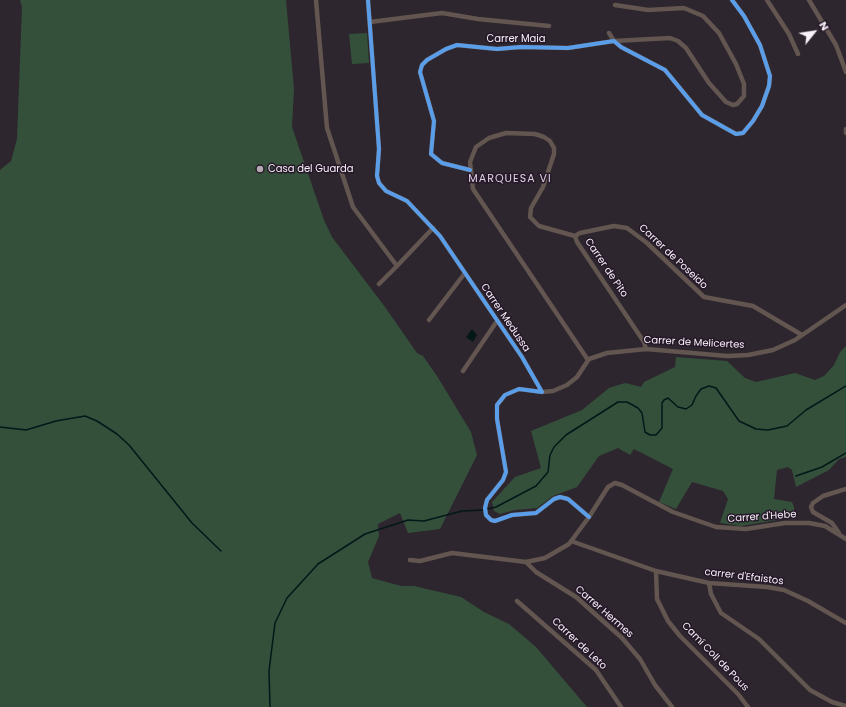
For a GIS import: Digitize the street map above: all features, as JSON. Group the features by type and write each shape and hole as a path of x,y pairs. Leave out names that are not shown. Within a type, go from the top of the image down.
{"street":[{"path":"316,0 324,104 329,139 353,207 396,266"},
{"name":"Carrer Medussa","path":"368,0 379,149 378,180 383,189 407,201 432,228 465,273 522,357 542,392"},
{"path":"609,33 622,48 665,70 702,114 733,133 740,134 748,128 759,112 768,91 770,76 760,44 744,16 732,0"},
{"path":"767,0 789,34 798,54"},
{"path":"809,0 836,45 846,72"},
{"path":"614,40 670,38 678,41 686,48 709,83 726,102 737,104 744,96 744,84 736,64 718,33 703,16 684,8 671,10 648,10 615,5"},
{"path":"370,22 442,13 478,19 549,26"},
{"name":"Carrer Maia","path":"470,170 442,163 431,154 434,121 420,72 423,63 442,51 457,45 498,49 525,47 568,48 614,40"},
{"name":"Carrer de Pito","path":"470,170 470,162 474,150 480,143 500,134 535,134 544,137 553,145 554,154 542,190 531,208 530,217 539,226 575,236 576,242 644,342 646,349"},
{"path":"470,170 474,189 588,360 577,377 567,385 553,391 542,392 516,390 502,398 497,405 497,419 506,472 503,480 487,500 485,513 489,519 495,521 512,514 533,514 560,496 568,499 589,517"},
{"name":"Carrer de Poseido","path":"575,236 580,233 614,226 627,228 647,243 704,297 753,306 802,335"},
{"path":"379,284 432,228"},
{"path":"429,320 465,273"},
{"name":"Carrer de Melicertes","path":"588,360 607,353 646,349 717,355 748,355 778,348 802,335 846,305"},
{"name":"Carrer Medussa","path":"464,371 497,321"},
{"name":"Carrer d'Hebe","path":"571,541 589,517 608,487 617,484 673,512 716,527 741,529 785,523 809,523 825,526 846,539"},
{"path":"840,534 832,524 813,512 811,507 813,503 823,496 846,489"},
{"path":"410,560 420,561 452,553 526,562 551,556 571,541 656,571"},
{"name":"Carrer Hermes","path":"526,562 536,572 576,597 617,633 640,659 655,685 672,707"},
{"name":"carrer d'Efaistos","path":"656,571 709,583 767,587 784,590 808,601 846,623"},
{"name":"Camí Coll de Pous","path":"656,571 657,599 668,621 680,636 738,694 748,707"},
{"path":"709,583 711,594 721,613 759,639 810,690 832,702 846,706"},
{"name":"Carrer de Leto","path":"517,600 596,670 621,707"}],"green space":[{"path":"20,0 286,0 294,89 292,127 324,220 332,237 385,307 417,353 423,356 437,376 471,432 477,455 440,529 408,533 400,513 378,524 379,536 368,562 372,578 401,586 414,586 461,597 484,612 509,624 536,647 587,707 0,707 0,170 11,161 17,139 22,7"},
{"path":"367,33 369,63 352,64 349,34"},
{"path":"846,346 846,457 839,459 829,470 796,487 792,470 788,467 777,470 774,499 792,502 794,507 794,516 790,518 741,526 720,523 728,499 723,491 692,482 676,509 659,502 673,469 634,449 630,455 618,448 599,456 577,487 553,496 537,508 515,510 500,514 494,511 492,502 515,477 541,468 531,431 582,410 609,388 625,383 641,387 644,382 675,367 676,357 727,361 745,378 756,382 795,373 815,380 824,376 834,365 840,352"}],"shaded area":[{"path":"472,329 477,335 473,342 466,337"}],"waterway":[{"path":"487,509 496,507 536,486 548,472 550,455 554,447 566,435 618,402 627,402 638,408 642,413 645,432 650,435 656,435 662,428 662,403 664,400 668,398 678,407 686,409 692,405 701,389 709,386 716,388 739,421 756,429 768,430 787,426 806,410 846,386"},
{"path":"0,427 26,430 56,421 85,416 97,421 117,434 129,445 192,523 221,551"},
{"path":"796,476 822,467 846,453"},
{"path":"270,707 269,671 275,623 287,598 318,564 365,534 408,520 424,521 462,511 483,510"}],"cycle path":[{"path":"368,0 379,149 377,176 379,183 386,191 407,201 440,236 522,357 542,392 519,389 505,395 497,405 497,419 506,472 503,480 487,500 485,508 486,515 491,520 495,521 512,515 536,513 554,499 560,497 568,499 589,517"},
{"path":"470,170 442,163 431,154 434,121 420,72 422,65 427,60 446,49 457,45 497,49 521,47 568,48 614,41 621,47 665,70 702,115 736,134 743,133 753,121 762,106 769,86 770,76 760,45 744,16 732,0"}],"place":[{"name":"Casa del Guarda","path":"260,169"}],"district":[{"name":"MARQUESA VI","path":"510,179"}]}
